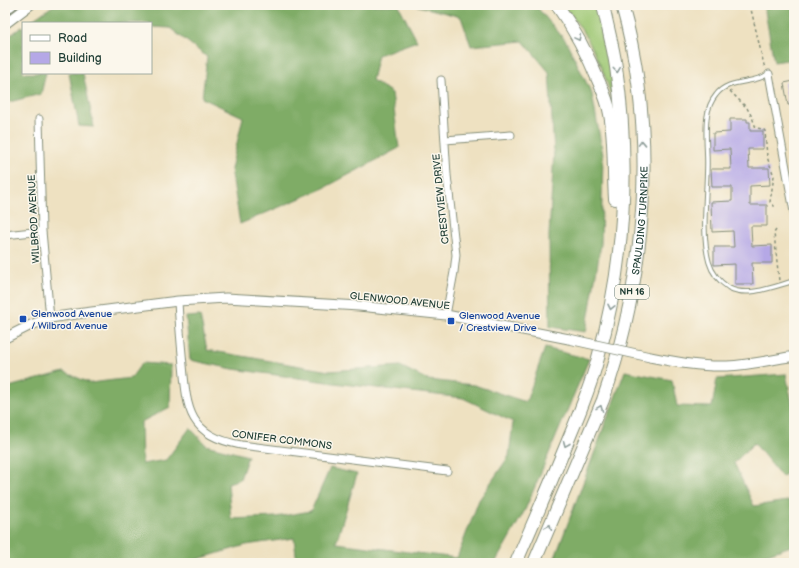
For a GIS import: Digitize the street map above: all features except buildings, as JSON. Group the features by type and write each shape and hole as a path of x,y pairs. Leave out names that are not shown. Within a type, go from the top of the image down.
{"highway":[{"path":"557,5 574,30 608,101 614,155 615,220 620,241"},
{"name":"SPAULDING TURNPIKE","path":"516,563 567,443 593,373 611,304 620,241 623,174 621,105 616,66 603,5"},
{"name":"SPAULDING TURNPIKE","path":"534,563 605,393 623,334 634,281 642,206 641,117 634,64 622,5"}],"street":[{"path":"5,10 12,5"},
{"path":"5,24 30,5"},
{"path":"769,74 794,212"},
{"name":"CRESTVIEW DRIVE","path":"441,80 450,210 456,255 446,315"},
{"name":"WILBROD AVENUE","path":"38,119 42,231 50,318"},
{"path":"445,140 511,135"},
{"path":"5,235 42,231"},
{"name":"GLENWOOD AVENUE","path":"5,338 30,325 50,318 178,301 245,298 358,306 446,315 689,364 725,366 741,365 794,356"},
{"name":"CONIFER COMMONS","path":"178,301 187,402 192,418 210,435 228,442 241,444 447,471"}],"lane":[{"path":"769,74 757,80 726,86 714,97 708,110 705,217 708,254 712,270 722,282 735,291 743,292 757,290 794,281"}],"path":[{"path":"750,5 764,65 769,74"},
{"path":"726,86 747,108 756,128 763,129 765,131 767,157 774,176 770,202 775,207"},
{"path":"776,230 774,233 778,275"}],"green space":[{"path":"54,5 400,5 399,6 417,41 378,55 372,80 392,93 399,148 324,188 240,224 231,169 243,117 202,98 207,57 170,28 152,27 152,22 29,22"},
{"path":"415,5 535,5 566,41 592,94 603,155 601,244 586,332 550,327 549,235 554,152 549,72 523,41 471,46 461,17"},
{"path":"562,5 598,5 614,84 615,110 602,68 588,40 580,27"},
{"path":"764,5 794,5 794,59 774,62"},
{"path":"22,27 22,74 46,74 41,94 5,103 5,39"},
{"path":"69,74 83,74 94,127 79,126"},
{"path":"200,316 207,350 329,371 400,366 428,380 474,385 526,402 545,348 589,359 525,510 495,563 297,563 294,538 246,545 195,560 194,563 5,563 5,388 64,372 90,383 131,378 142,363 171,365 170,407 141,422 142,464 166,460 190,428 206,445 248,456 240,479 228,483 231,519 276,517 311,511 330,468 357,474 336,543 457,558 479,500 509,456 513,422 463,398 334,383 233,369 190,360 186,317"},
{"path":"625,371 672,380 677,406 712,407 717,379 786,374 794,412 794,468 782,477 754,443 734,463 754,506 794,500 794,545 753,559 753,563 553,563"}],"place":[{"name":"Glenwood Avenue / Wilbrod Avenue","path":"23,319"},
{"name":"Glenwood Avenue / Crestview Drive","path":"451,321"}]}
